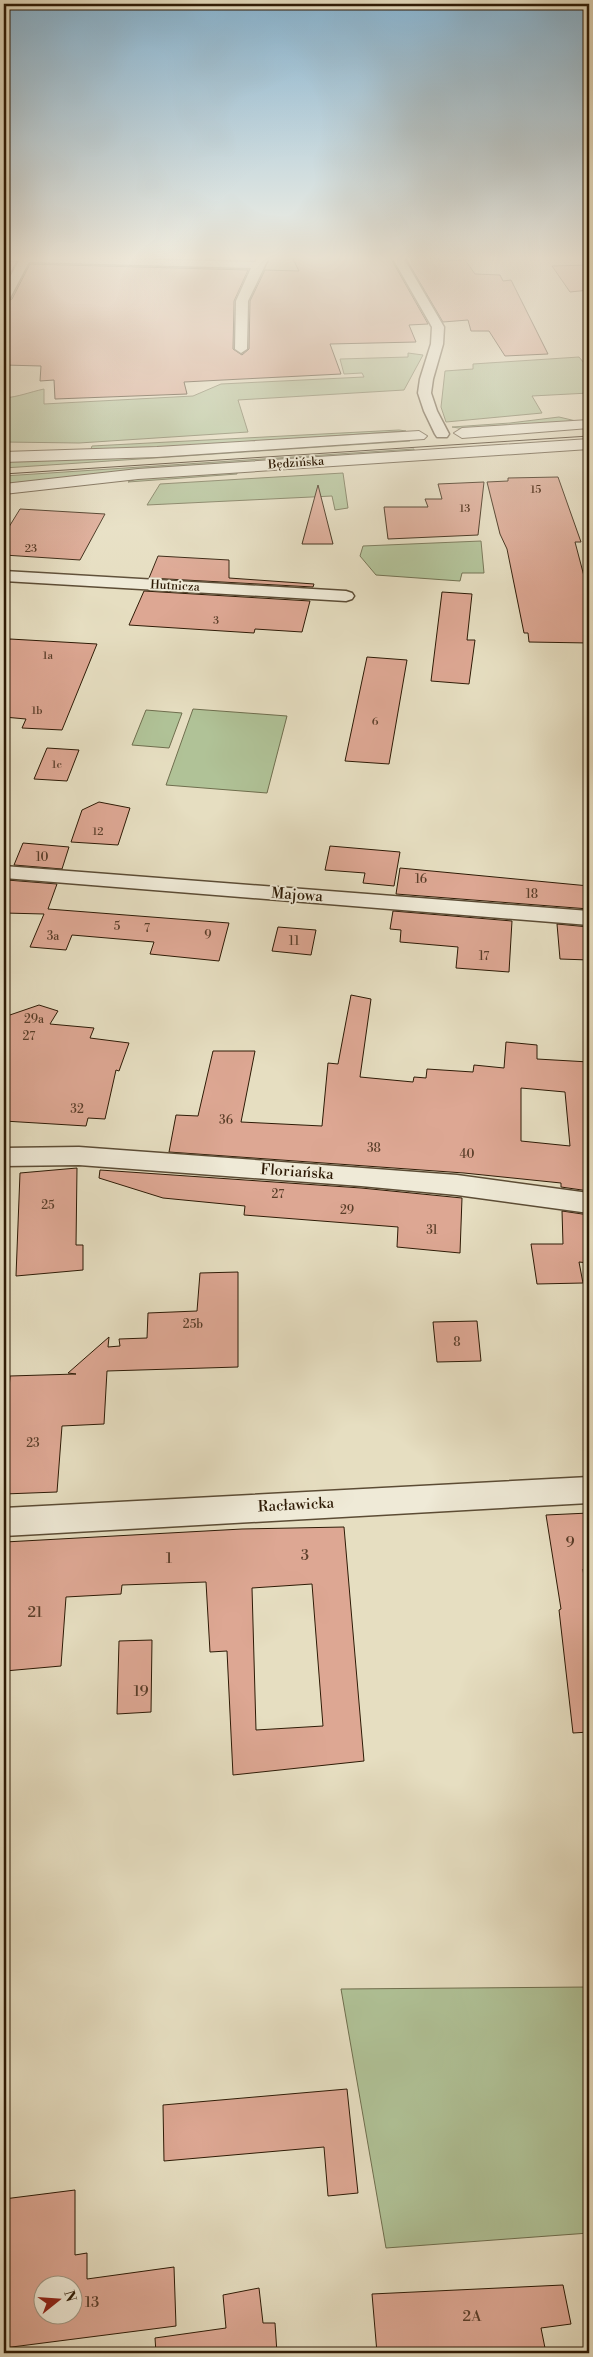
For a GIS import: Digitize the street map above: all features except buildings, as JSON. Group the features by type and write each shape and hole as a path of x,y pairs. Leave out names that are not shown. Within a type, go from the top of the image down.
{"street":[{"path":"431,367 424,387 442,434"},
{"name":"Będzińska","path":"4,457 157,452 589,424"},
{"name":"Będzińska","path":"4,489 138,474 589,444"},
{"name":"Hutnicza","path":"4,576 346,596"},
{"name":"Majowa","path":"4,872 589,918"},
{"name":"Floriańska","path":"4,1157 79,1156 352,1176 457,1185 589,1203"},
{"name":"Racławicka","path":"4,1522 589,1490"}],"green space":[{"path":"342,367 416,367 404,390 238,400 248,432 79,443 4,442 4,398 44,389 44,404 193,396 221,384 364,377 362,373 344,374"},
{"path":"473,367 587,367 589,369 589,393 532,396 542,413 446,422 441,407 445,371 473,369"},
{"path":"559,417 576,421 465,429 452,427 510,423"},
{"path":"406,431 136,449 91,449 92,446"},
{"path":"409,440 4,468 4,461 141,457"},
{"path":"414,449 414,451 88,475 4,484 4,476"},
{"path":"237,472 237,474 128,482 136,479"},
{"path":"343,473 348,508 335,510 332,496 147,505 160,484"},
{"path":"481,541 484,573 462,573 460,581 376,575 360,556 363,546"},
{"path":"193,709 287,716 267,793 166,785"},
{"path":"146,710 182,713 169,748 132,745"},
{"path":"589,1987 589,2233 386,2248 341,1989"}],"tram line":[{"path":"4,474 589,436"}]}
